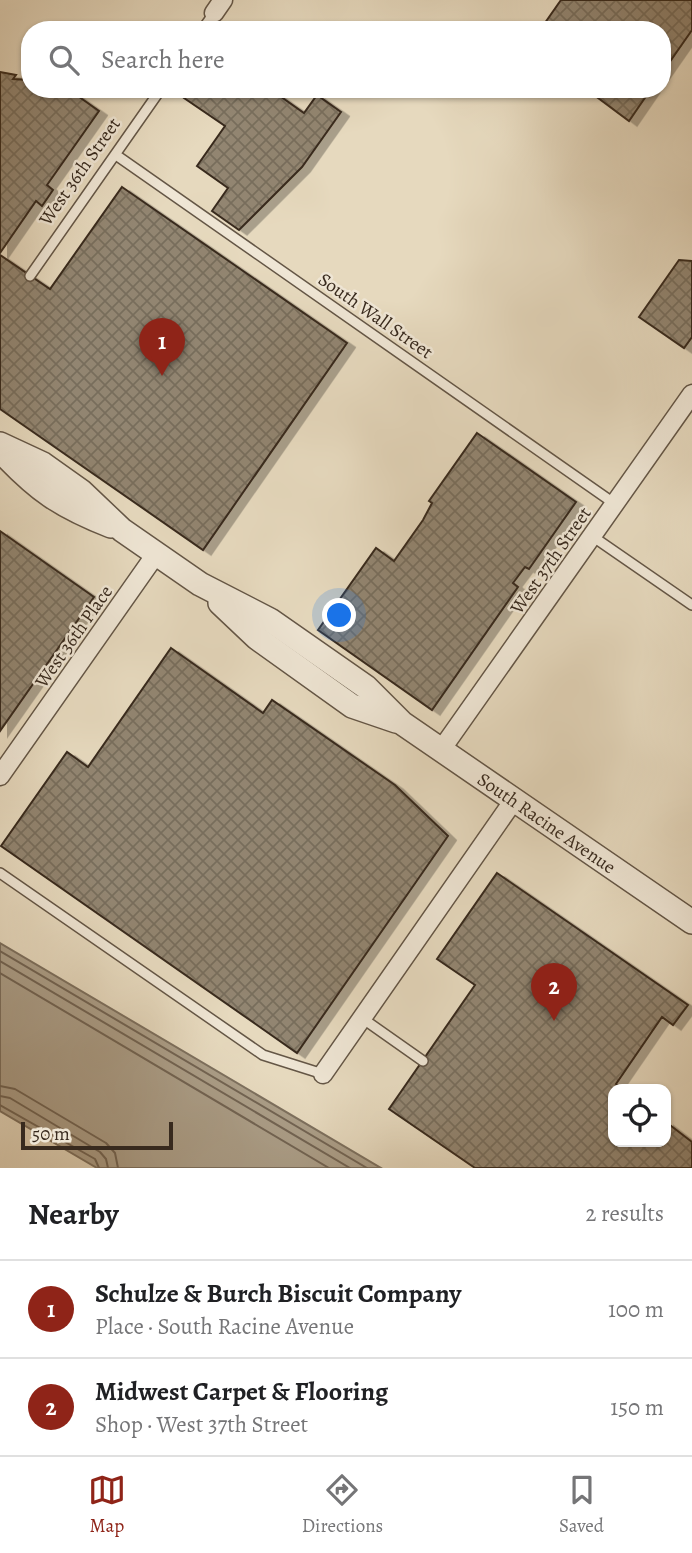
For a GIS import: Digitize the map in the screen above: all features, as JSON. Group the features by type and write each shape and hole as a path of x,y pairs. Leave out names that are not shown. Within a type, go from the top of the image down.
{"street":[{"name":"West 37th Street","path":"441,750 692,394"},
{"name":"South Racine Avenue","path":"0,444 43,464 81,491 122,530 200,583 257,638 352,706 402,723 692,922"},
{"name":"South Racine Avenue","path":"0,450 31,483 68,509 122,530"},
{"name":"West 36th Place","path":"0,776 156,554"},
{"path":"323,1074 514,800"}],"lane":[{"path":"208,21 218,6"},
{"name":"West 36th Street","path":"30,275 155,98"},
{"name":"South Wall Street","path":"116,155 615,504"},
{"path":"592,536 692,605"},
{"path":"0,873 263,1055 323,1074"},
{"path":"362,1018 423,1060"}],"water":[{"path":"0,943 381,1168 97,1168 0,1111"}],"building":[{"path":"561,0 692,0 692,30 671,60 671,21 546,21"},
{"path":"0,72 16,75 13,79 21,79 21,98 81,98 99,111 47,185 53,190 42,206 36,201 0,253"},
{"path":"184,98 283,98 304,113 315,98 321,98 341,112 302,167 239,230 212,211 228,188 197,166 225,126"},
{"path":"598,98 645,98 629,121"},
{"path":"122,187 347,343 203,550 0,409 0,255 50,289"},
{"path":"679,260 692,261 692,337 684,348 639,317"},
{"path":"477,433 576,502 529,569 525,567 513,583 518,587 432,710 318,630 376,548 394,561 423,520 432,503 429,501"},
{"path":"0,531 94,597 0,731"},
{"path":"171,648 263,713 272,700 395,785 448,836 297,1053 1,846 67,752 88,767"},
{"path":"497,873 688,1005 673,1025 662,1017 616,1084 608,1084 608,1147 671,1147 671,1126 692,1142 692,1168 475,1168 389,1109 475,985 437,959"}],"place":[{"name":"Schulze & Burch Biscuit Company","path":"162,376"},
{"name":"Midwest Carpet & Flooring","path":"554,1021"}]}
